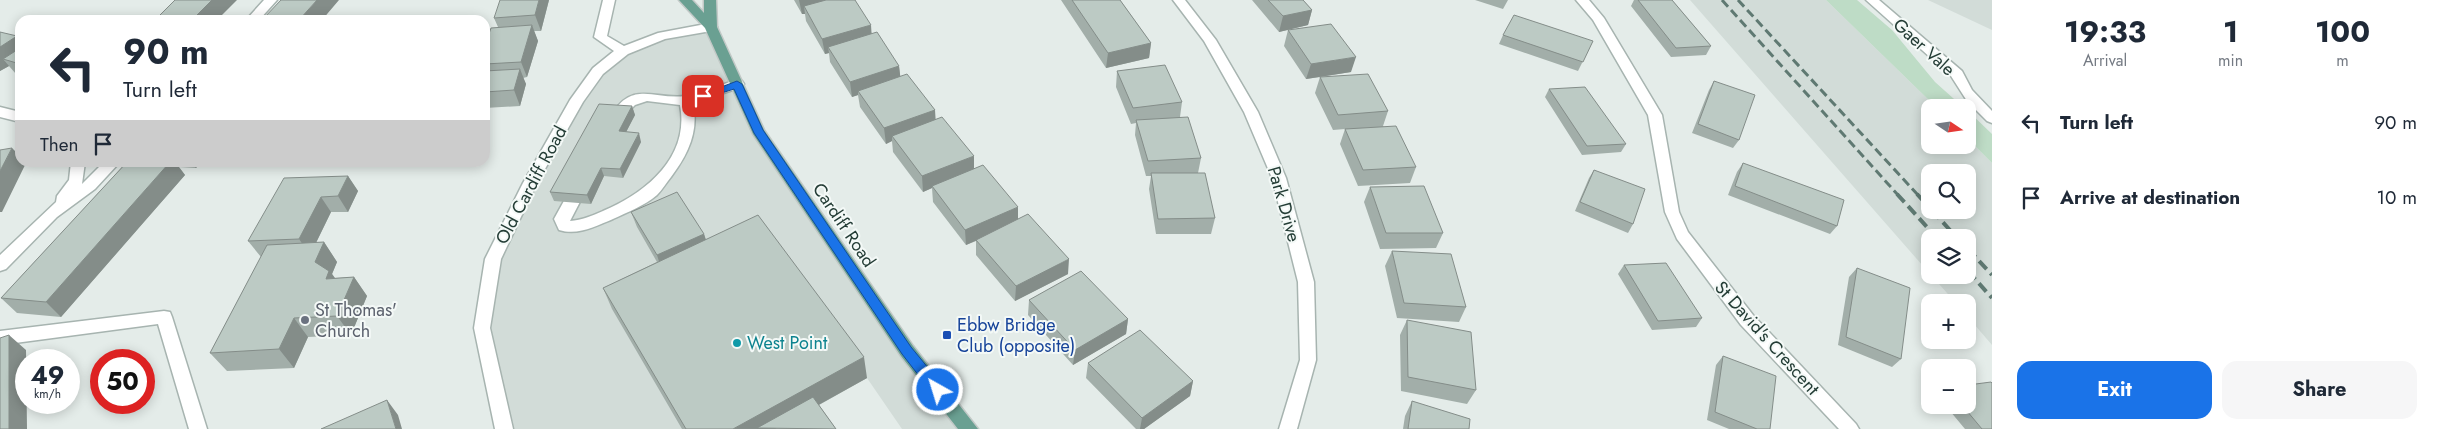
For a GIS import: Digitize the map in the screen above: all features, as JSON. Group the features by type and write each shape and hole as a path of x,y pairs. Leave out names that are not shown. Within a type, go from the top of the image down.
{"main road":[{"name":"Cardiff Road","path":"685,0 711,27 758,131 906,351 969,429"},
{"name":"Cardiff Road","path":"710,0 711,27"}],"street":[{"path":"257,15 271,0"},
{"path":"609,0 600,37 623,51"},
{"name":"Park Drive","path":"1178,0 1210,40 1251,112 1279,178 1306,282 1308,360 1288,429"},
{"name":"St David's Crescent","path":"1582,0 1598,18 1655,116 1672,212 1682,235 1747,320 1850,429"},
{"name":"Gaer Vale","path":"1872,0 1957,74 1962,88 1992,118"},
{"name":"Old Cardiff Road","path":"504,429 482,328 493,259 530,182 576,100 598,71 623,51 662,36 711,27"},
{"path":"686,102 690,117 685,143 672,165 650,192 622,210 593,222 573,227 564,226 562,219 570,202 628,102 636,98 647,97 686,102 737,84"},
{"path":"0,112 15,116"},
{"path":"0,265 52,213 76,181 77,167"},
{"path":"52,213 90,185 108,167"},
{"path":"0,338 164,317 198,429"}],"shaded area":[{"path":"1690,0 1826,0 1928,99 1921,99 1921,154 1976,154 1976,147 1992,163 1992,345 1976,326 1976,294 1948,294 1939,284 1976,284 1976,229 1921,229 1921,264"},
{"path":"1928,0 1992,0 1992,30"},
{"path":"711,27 758,131 907,351 978,429 902,429 867,378 775,429 504,429 482,328 493,259 577,100 623,51 662,36"}],"green space":[{"path":"1826,0 1857,0 1892,30 1935,82 1954,99 1928,99"},
{"path":"1976,119 1992,134 1992,163 1976,147"}],"building":[{"path":"175,0 212,0 197,15 160,15"},
{"path":"281,0 317,0 304,15 267,15"},
{"path":"500,0 539,0 535,15 494,18"},
{"path":"826,0 855,0 871,25 822,39 804,6"},
{"path":"1072,0 1120,0 1151,43 1108,53"},
{"path":"1268,0 1303,0 1312,10 1283,16"},
{"path":"1638,0 1672,0 1711,46 1676,48"},
{"path":"1514,15 1593,41 1583,62 1503,35"},
{"path":"1331,24 1356,57 1311,64 1288,30"},
{"path":"532,25 521,62 490,64 491,28"},
{"path":"0,32 15,36 15,37 0,47"},
{"path":"877,32 899,66 850,82 828,47"},
{"path":"15,51 15,63 3,59"},
{"path":"1165,65 1182,102 1133,108 1117,71"},
{"path":"520,69 514,90 490,92 490,71"},
{"path":"907,74 935,110 884,128 858,91"},
{"path":"1368,74 1388,111 1338,115 1320,77"},
{"path":"1714,81 1755,95 1739,140 1698,124"},
{"path":"1585,87 1626,144 1587,146 1549,89"},
{"path":"599,104 632,106 619,131 639,133 620,169 601,168 587,195 550,192"},
{"path":"942,117 974,156 922,176 892,136"},
{"path":"1188,117 1201,158 1148,161 1136,120"},
{"path":"1396,126 1416,167 1363,170 1345,129"},
{"path":"12,148 0,171 0,150"},
{"path":"1743,163 1844,200 1837,226 1735,186"},
{"path":"983,165 1018,207 965,230 932,186"},
{"path":"122,167 166,167 46,302 1,298"},
{"path":"1594,170 1645,189 1633,224 1580,202"},
{"path":"1151,173 1205,173 1215,218 1158,219"},
{"path":"348,176 338,196 321,197 299,239 248,241 284,178"},
{"path":"1424,186 1443,233 1386,233 1370,187"},
{"path":"677,192 704,234 657,255 631,212"},
{"path":"1028,214 1069,259 1016,286 976,240"},
{"name":"West Point","path":"758,215 864,357 733,429 686,429 603,288"},
{"path":"324,242 315,262 329,271 326,279 354,277 337,316 294,318 279,349 210,353 267,245"},
{"path":"1392,251 1451,254 1466,307 1404,303"},
{"path":"1666,263 1702,318 1658,321 1624,265"},
{"path":"1857,268 1910,288 1901,359 1846,337"},
{"path":"1081,271 1128,319 1075,350 1029,300"},
{"path":"1407,320 1471,332 1476,390 1408,377"},
{"path":"1140,330 1193,381 1142,418 1088,363"},
{"path":"9,335 9,429 0,429 0,338"},
{"path":"1723,356 1776,376 1770,429 1757,429 1715,412"},
{"path":"1992,383 1992,429 1982,429 1970,414 1976,414 1976,384"},
{"path":"813,397 836,429 757,428"},
{"path":"387,400 396,429 321,429"},
{"path":"1412,401 1470,419 1469,429 1408,429"}],"railway":[{"path":"1722,0 1898,195"},
{"path":"1738,0 1918,195"},
{"path":"1897,194 1929,229"},
{"path":"1917,194 1921,198"},
{"path":"1940,219 1949,229"},
{"path":"1976,258 1992,275"},
{"path":"1976,280 1992,298"}],"place":[{"name":"St Thomas' Church","path":"305,320"},
{"name":"Ebbw Bridge Club (opposite)","path":"947,335"},
{"name":"West Point","path":"737,343"}],"route":[{"path":"703,96 737,84 758,131 906,351 938,390"}]}
